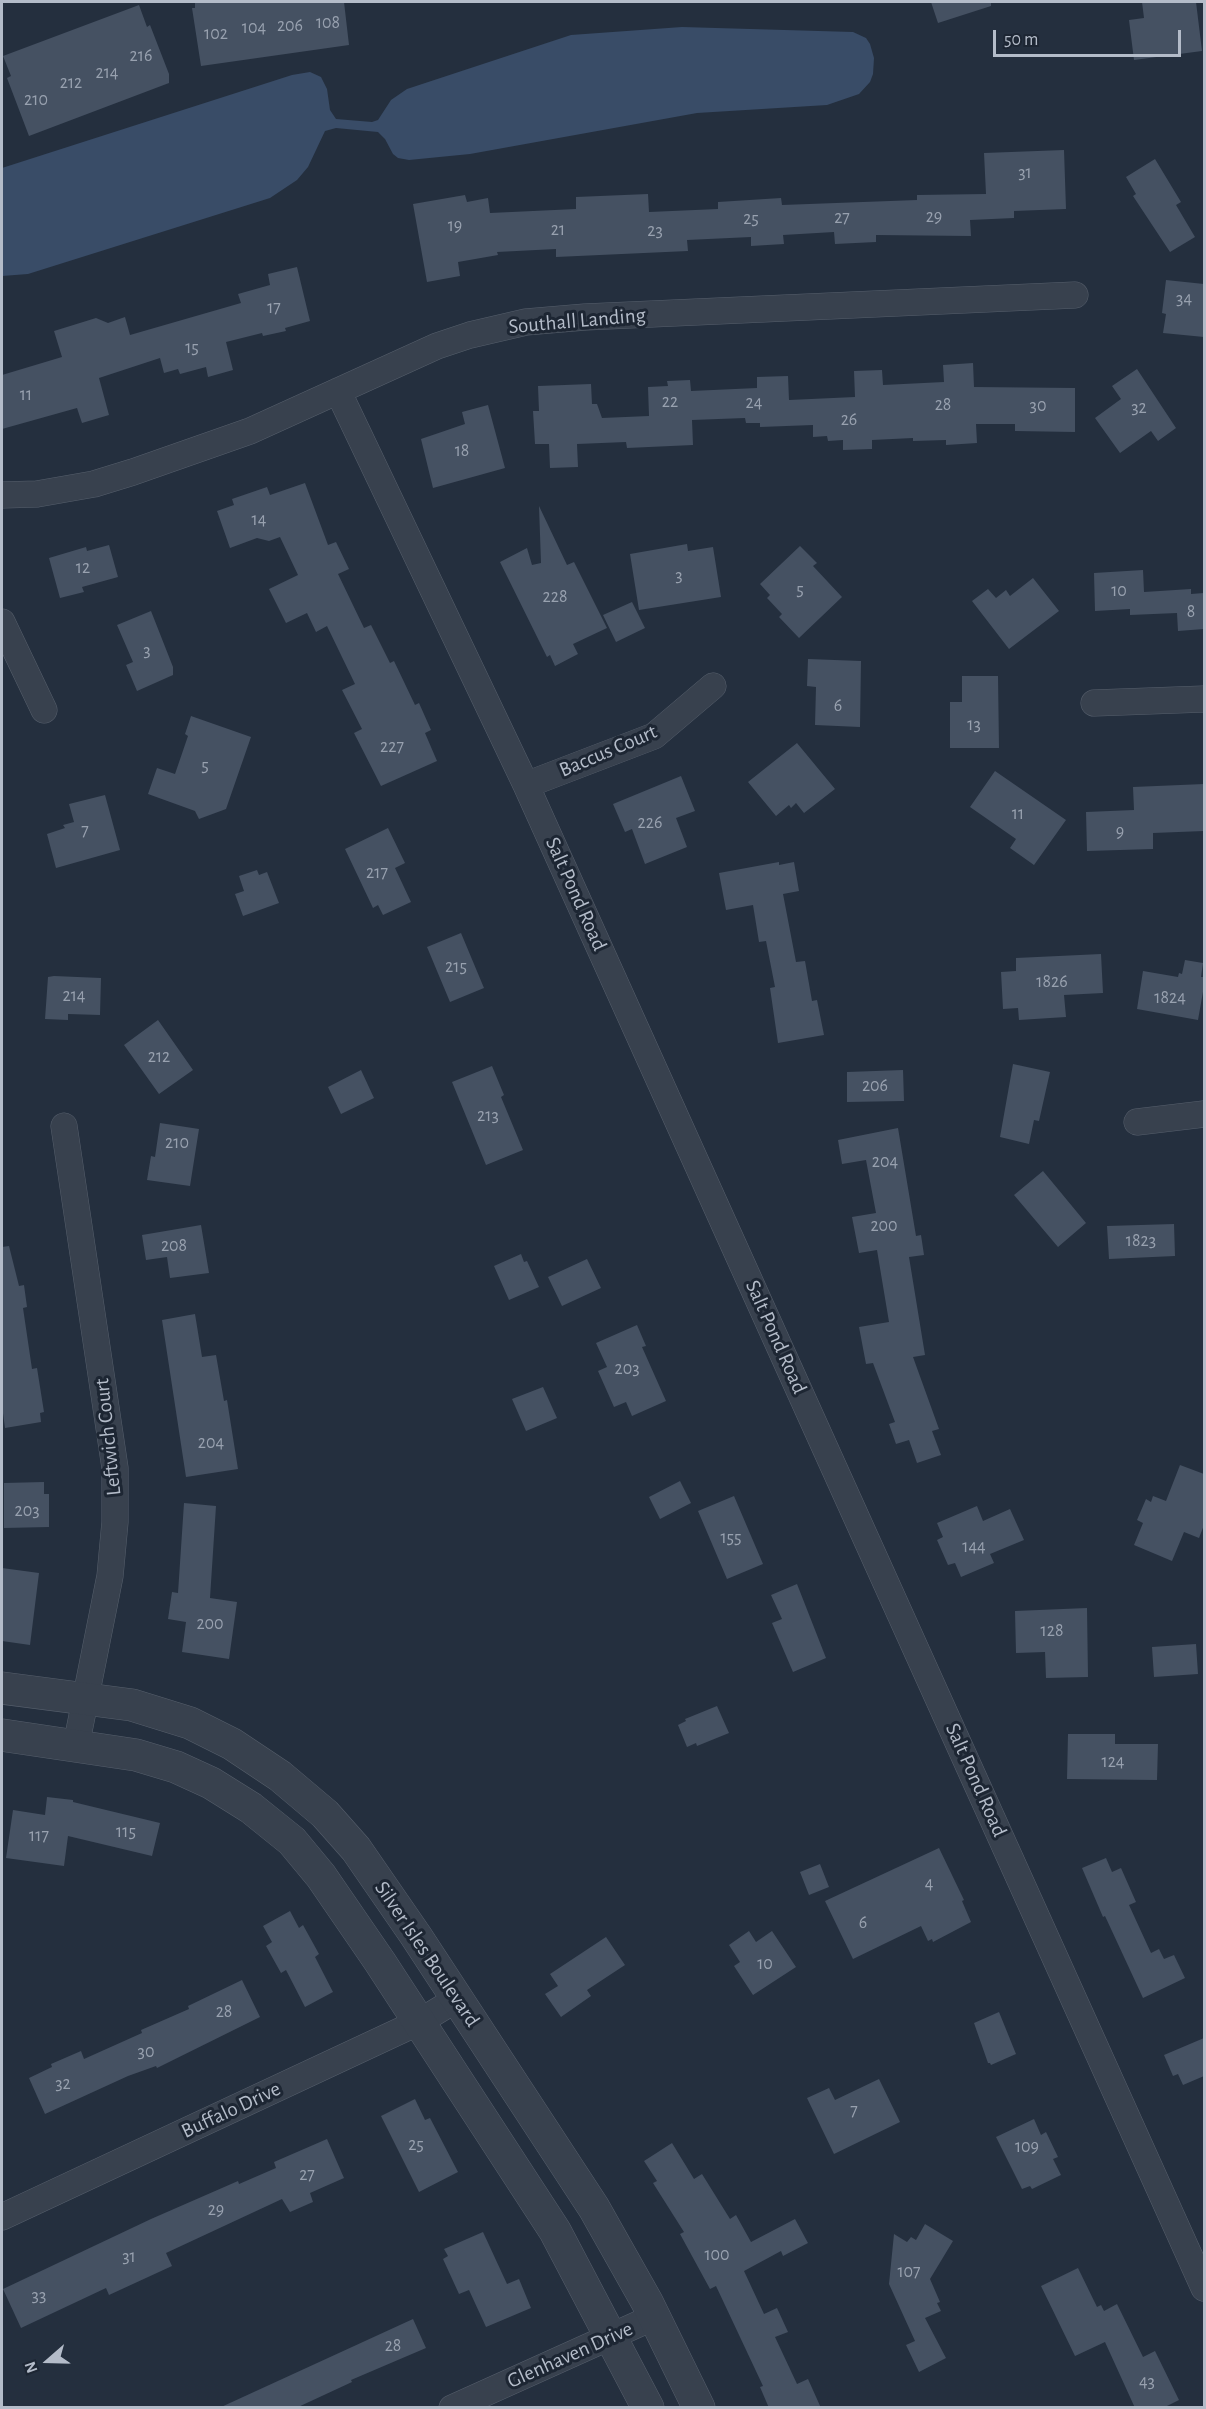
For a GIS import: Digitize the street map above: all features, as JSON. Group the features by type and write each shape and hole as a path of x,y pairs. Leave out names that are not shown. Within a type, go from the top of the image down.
{"street":[{"name":"Southall Landing","path":"2,495 37,495 113,478 250,430 437,346 470,335 526,322 585,317 1075,295"},
{"name":"Salt Pond Road","path":"338,391 526,785 1204,2288"},
{"path":"2,622 44,710"},
{"name":"Baccus Court","path":"526,785 654,736 713,686"},
{"path":"1094,703 1204,699"},
{"path":"1137,1122 1204,1114"},
{"name":"Leftwich Court","path":"64,1126 115,1468 115,1522 110,1576 76,1746"},
{"name":"Silver Isles Boulevard","path":"2,1688 132,1705 190,1723 232,1744 280,1776 325,1814 356,1849 458,1999 594,2208 654,2317 699,2408"},
{"name":"Silver Isles Boulevard","path":"2,1735 135,1755 176,1767 211,1783 251,1808 292,1841 321,1876 555,2231 648,2408"},
{"name":"Buffalo Drive","path":"2,2217 419,2022 458,1999"},
{"name":"Glenhaven Drive","path":"452,2408 654,2317"}],"water":[{"path":"682,27 853,32 866,38 870,44 874,58 873,74 870,82 859,94 827,105 697,113 470,154 409,160 398,158 378,132 336,128 325,131 308,167 297,180 270,198 28,274 2,276 2,168 292,75 310,72 321,77 327,89 330,110 336,119 372,122 378,120 391,100 407,89 571,35"}],"building":[{"path":"195,2 344,2 349,45 201,66 192,8 195,8"},
{"path":"931,2 991,2 991,6 938,23"},
{"path":"1142,2 1196,2 1202,51 1134,60 1129,20 1144,18"},
{"path":"139,5 147,27 150,25 169,74 169,83 29,136 7,78 11,76 3,56"},
{"path":"1064,150 1066,209 1014,211 1014,218 970,220 971,236 876,235 876,242 835,244 834,232 783,235 784,244 751,246 751,237 687,240 688,251 556,257 556,249 497,252 498,255 458,262 460,276 427,282 413,204 465,195 467,202 488,198 490,213 576,209 576,197 648,194 649,212 718,209 718,202 781,198 782,205 917,200 917,195 986,194 984,153"},
{"path":"1155,159 1181,202 1176,205 1195,237 1170,252 1133,196 1136,194 1126,177"},
{"path":"297,267 310,321 285,328 286,331 263,336 262,333 226,342 233,370 208,377 206,367 180,374 178,369 164,373 160,358 99,378 109,415 82,423 77,408 2,429 2,375 62,357 54,331 96,318 108,323 125,317 130,335 241,303 238,294 270,285 268,274"},
{"path":"1166,280 1204,284 1204,337 1163,333 1166,314 1162,313"},
{"path":"973,363 974,387 1075,388 1075,432 1015,431 1015,424 976,424 977,443 946,445 946,440 913,441 913,438 872,440 872,449 843,450 843,440 828,441 827,436 813,437 813,425 760,427 760,423 746,423 745,418 692,420 693,445 627,448 626,442 577,444 578,467 550,468 549,444 535,444 533,411 539,411 538,386 591,384 592,404 597,404 602,418 649,416 648,387 668,386 667,381 690,380 691,391 757,388 757,377 788,376 789,400 855,397 854,371 882,370 883,385 944,382 943,365"},
{"path":"1137,369 1176,428 1158,441 1151,431 1120,453 1095,418 1121,399 1112,386"},
{"path":"488,405 505,468 433,488 421,439 465,424 462,412"},
{"path":"305,483 328,545 336,542 349,569 338,574 364,628 371,625 390,663 394,661 415,705 419,703 431,730 425,733 437,761 381,786 354,733 362,729 342,690 355,684 327,626 316,632 307,613 286,623 269,589 298,575 280,537 269,541 257,538 230,548 217,511 234,505 232,499 267,487 270,495"},
{"path":"539,506 567,565 574,562 607,628 573,644 578,654 555,666 550,655 547,657 500,562 527,548 532,565 541,563"},
{"path":"687,544 688,551 713,547 721,597 639,610 630,554"},
{"path":"109,545 118,577 82,587 84,592 60,598 49,558 86,547 87,551"},
{"path":"800,546 817,563 813,566 842,597 799,638 779,617 782,614 767,598 770,595 760,584"},
{"path":"1143,570 1144,592 1191,589 1191,594 1204,593 1204,629 1178,631 1177,613 1130,615 1130,609 1095,611 1094,573"},
{"path":"1033,578 1059,611 1009,649 972,601 988,589 996,598 1006,590 1010,596"},
{"path":"632,602 645,628 616,642 603,615"},
{"path":"151,611 173,667 173,675 137,691 126,665 133,662 117,625"},
{"path":"808,659 861,661 860,727 815,725 816,687 807,686"},
{"path":"962,676 998,676 999,748 950,748 950,702 962,702"},
{"path":"191,716 251,737 226,809 199,819 195,811 148,794 157,768 175,774 188,736 185,734"},
{"path":"797,743 835,789 804,813 796,803 791,808 789,805 776,816 748,782"},
{"path":"995,771 1066,820 1034,865 1010,848 1016,839 970,807"},
{"path":"681,776 695,811 676,818 687,847 645,864 632,829 625,832 613,804"},
{"path":"1204,784 1204,831 1153,833 1153,849 1087,851 1086,812 1134,810 1133,787"},
{"path":"105,795 120,850 56,868 47,834 65,828 63,825 74,822 69,804"},
{"path":"388,828 405,863 395,868 411,902 383,915 378,905 373,908 345,849"},
{"path":"779,862 779,865 794,862 799,891 783,894 796,962 805,961 812,1001 817,1000 824,1035 778,1043 770,988 775,987 766,941 759,942 753,905 726,910 719,873"},
{"path":"257,870 259,875 267,872 279,903 243,916 235,894 244,891 239,876"},
{"path":"461,933 484,988 450,1002 427,947"},
{"path":"1101,954 1103,993 1064,995 1066,1017 1019,1020 1018,1008 1003,1009 1001,972 1016,971 1016,958"},
{"path":"1185,960 1203,963 1201,977 1204,977 1204,986 1198,1020 1137,1009 1143,971 1178,977 1179,973 1182,974"},
{"path":"48,977 101,978 100,1015 68,1014 68,1020 45,1019"},
{"path":"158,1020 193,1070 159,1094 124,1045"},
{"path":"1013,1064 1050,1072 1039,1121 1034,1120 1029,1144 1000,1137"},
{"path":"492,1066 504,1095 501,1097 523,1150 486,1165 452,1082"},
{"path":"361,1070 374,1098 341,1114 328,1087"},
{"path":"903,1070 904,1101 847,1102 847,1072"},
{"path":"160,1123 199,1129 190,1186 147,1180 151,1156 155,1157"},
{"path":"898,1128 916,1236 921,1235 924,1255 909,1257 925,1355 913,1357 939,1429 932,1431 941,1455 917,1463 909,1440 896,1444 889,1424 895,1422 873,1363 866,1364 859,1327 889,1322 877,1250 859,1253 852,1217 876,1213 866,1160 842,1164 838,1140"},
{"path":"1043,1171 1086,1223 1058,1247 1014,1195"},
{"path":"1174,1224 1175,1256 1109,1259 1107,1226"},
{"path":"201,1225 209,1273 170,1278 167,1257 146,1260 142,1235"},
{"path":"9,1246 19,1286 24,1285 27,1307 23,1308 32,1369 37,1368 44,1412 40,1413 41,1422 5,1428 2,1406 2,1247"},
{"path":"521,1254 524,1262 527,1261 539,1287 509,1300 494,1266"},
{"path":"587,1259 601,1288 562,1306 548,1277"},
{"path":"195,1314 202,1357 216,1355 224,1401 227,1400 238,1469 186,1477 162,1320"},
{"path":"637,1325 646,1346 642,1347 666,1401 632,1416 626,1402 614,1407 598,1371 607,1367 596,1343"},
{"path":"543,1387 557,1418 526,1431 512,1399"},
{"path":"1180,1465 1204,1474 1204,1525 1199,1538 1184,1532 1172,1561 1134,1545 1143,1523 1137,1520 1146,1499 1151,1502 1153,1496 1166,1501"},
{"path":"680,1481 691,1503 660,1519 649,1497"},
{"path":"44,1482 44,1494 49,1494 49,1527 4,1528 4,1483"},
{"path":"734,1496 763,1564 727,1579 698,1511"},
{"path":"184,1503 216,1506 210,1598 237,1602 229,1659 182,1652 186,1622 168,1619 172,1592 178,1593"},
{"path":"977,1506 983,1521 1010,1509 1024,1540 990,1554 994,1563 961,1577 955,1563 948,1565 937,1540 943,1537 937,1523"},
{"path":"2,1568 39,1573 30,1645 2,1641"},
{"path":"797,1584 826,1658 793,1672 772,1623 782,1619 771,1595"},
{"path":"1087,1608 1088,1677 1046,1678 1045,1652 1016,1653 1015,1611"},
{"path":"1196,1644 1198,1674 1154,1677 1152,1647"},
{"path":"717,1706 729,1733 697,1746 696,1743 687,1747 678,1725 686,1721 685,1719"},
{"path":"1068,1734 1115,1734 1115,1744 1158,1744 1157,1780 1067,1779"},
{"path":"47,1797 73,1800 73,1802 160,1823 152,1856 68,1836 64,1866 6,1858 13,1810 45,1815"},
{"path":"939,1848 964,1900 962,1901 971,1922 933,1942 932,1939 928,1941 921,1926 853,1959 825,1901"},
{"path":"1106,1858 1112,1872 1121,1868 1136,1902 1129,1905 1151,1953 1159,1949 1164,1959 1174,1955 1185,1978 1143,1998 1105,1916 1103,1917 1082,1868"},
{"path":"820,1864 829,1887 809,1895 800,1872"},
{"path":"290,1911 299,1928 303,1925 319,1954 315,1957 333,1992 305,2007 286,1970 281,1973 266,1946 272,1942 263,1926"},
{"path":"749,1931 756,1942 772,1931 796,1967 753,1995 734,1966 740,1962 729,1945"},
{"path":"606,1937 625,1965 587,1990 591,1996 561,2017 545,1994 558,1986 550,1974"},
{"path":"242,1980 260,2017 157,2068 156,2066 128,2076 45,2114 29,2078 52,2067 51,2064 81,2051 84,2059 142,2033 141,2030 189,2009 188,2006"},
{"path":"999,2012 1016,2054 991,2065 988,2063 974,2023"},
{"path":"1204,2038 1204,2076 1183,2085 1178,2074 1173,2076 1164,2055"},
{"path":"879,2079 900,2122 834,2154 807,2098 829,2088 835,2100"},
{"path":"415,2099 425,2120 430,2118 458,2172 419,2192 381,2116"},
{"path":"1034,2119 1041,2135 1046,2132 1058,2157 1053,2159 1061,2175 1032,2189 1030,2186 1022,2189 996,2137"},
{"path":"327,2139 344,2178 310,2193 313,2202 290,2212 282,2199 166,2253 172,2266 109,2295 106,2288 21,2328 3,2289 151,2219 238,2181 239,2184 276,2168 274,2162"},
{"path":"672,2143 694,2179 702,2174 730,2219 736,2215 751,2242 795,2219 808,2243 783,2256 781,2251 744,2271 764,2314 777,2308 788,2332 775,2337 797,2384 808,2379 821,2408 769,2408 760,2387 763,2386 716,2286 710,2289 680,2234 684,2232 653,2183 657,2181 644,2161"},
{"path":"925,2224 953,2241 930,2279 940,2302 937,2303 941,2311 925,2318 946,2358 919,2372 906,2345 915,2341 889,2284 894,2234 907,2242 911,2237 916,2240"},
{"path":"483,2232 507,2284 519,2279 531,2308 486,2327 469,2290 459,2294 443,2259 448,2256 444,2249"},
{"path":"1078,2268 1097,2307 1101,2305 1104,2311 1117,2304 1143,2357 1155,2351 1179,2400 1163,2408 1135,2408 1105,2342 1075,2356 1041,2286"},
{"path":"413,2319 426,2348 351,2380 352,2382 296,2408 219,2408"}]}
